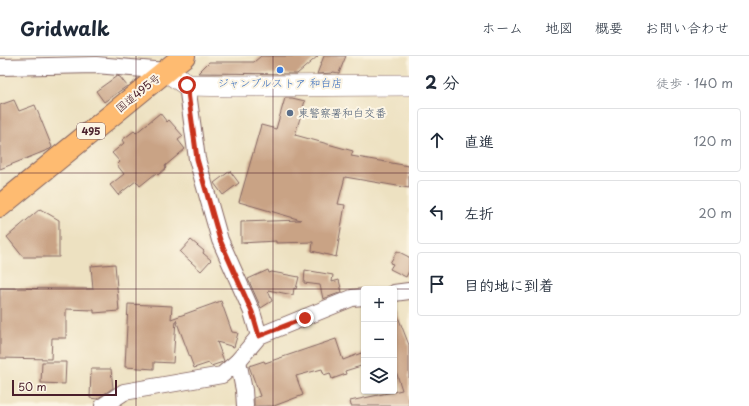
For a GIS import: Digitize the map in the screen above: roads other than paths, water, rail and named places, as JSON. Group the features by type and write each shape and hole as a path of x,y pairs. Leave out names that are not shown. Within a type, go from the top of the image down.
{"highway":[{"name":"国道495号","path":"0,206 184,56"}],"street":[{"path":"0,67 96,65 166,71 187,85 409,85"},
{"path":"187,85 197,159 220,240 252,312 259,336"},
{"path":"397,293 409,291"},
{"path":"103,406 124,392 222,375 238,361 259,336 352,298 361,297"},
{"path":"238,361 244,390 245,406"}],"place":[{"name":"ジャンブルストア 和白店","path":"280,70"},
{"name":"東警察署和白交番","path":"290,113"}]}
